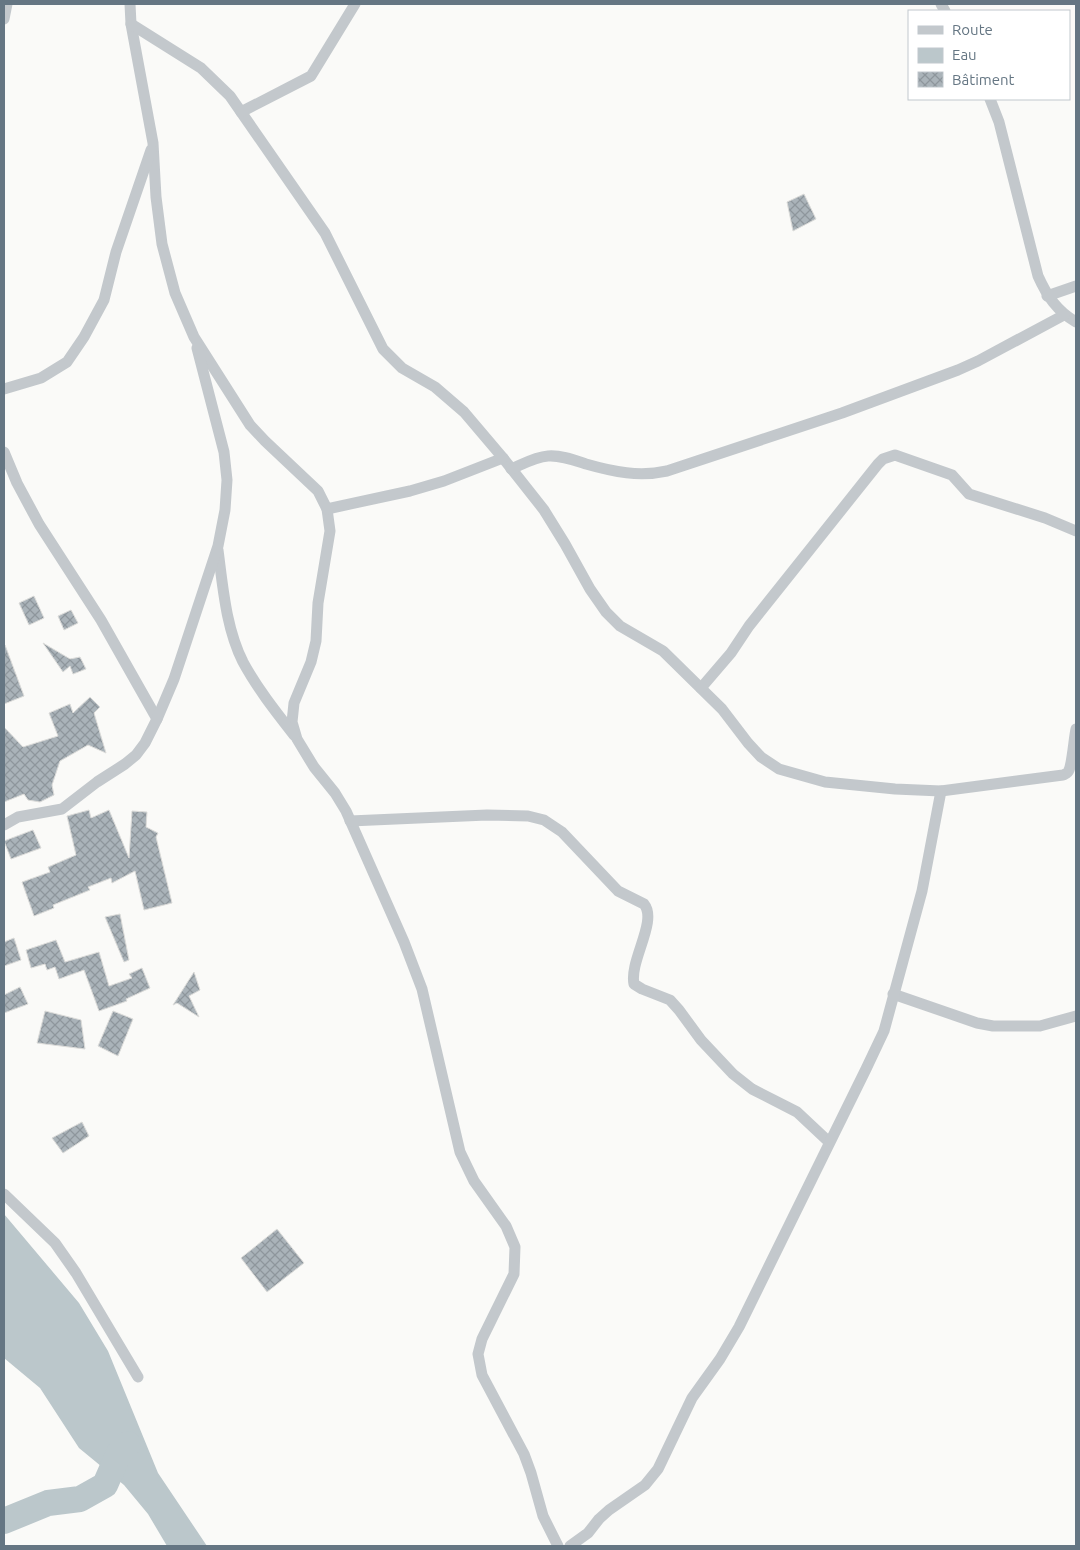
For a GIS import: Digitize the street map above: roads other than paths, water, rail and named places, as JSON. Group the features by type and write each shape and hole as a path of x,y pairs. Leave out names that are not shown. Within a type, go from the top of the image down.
{"street":[{"path":"4,19 7,4"},
{"path":"4,825 18,817 62,809 97,782 125,764 136,755 145,743 174,679 218,546 225,510 227,480 224,452 194,337 175,293 162,244 156,197 154,143 131,24 130,4"},
{"path":"241,112 311,76 355,4"},
{"path":"131,24 201,68 230,96 325,233 383,349 402,368 435,387 464,412 544,510 566,544 590,589 606,612 620,626 663,651 722,708 748,743 762,757 779,769 825,782 895,789 941,790 1063,775 1069,772 1071,765 1076,729"},
{"path":"990,100 999,122 1034,264 1048,296 1064,315 1076,322"},
{"path":"4,389 41,378 67,362 84,337 104,300 116,252 154,143"},
{"path":"1048,296 1076,286"},
{"path":"511,469 537,458 549,456 563,457 612,471 632,474 651,474 667,471 842,414 958,370 1064,315"},
{"path":"194,337 250,425 318,491 328,510 330,531 318,603 316,641 311,662 294,703 292,722 296,739"},
{"path":"4,452 17,483 39,524 101,620 157,719"},
{"path":"701,688 731,653 749,626 878,464 889,456 896,455 944,471 952,475 969,494 1045,518 1076,531"},
{"path":"328,510 444,481 503,458"},
{"path":"218,546 229,624 243,662 314,767 335,793 350,821 400,933 422,989 460,1152 474,1181 506,1226 516,1247 514,1274 482,1339 478,1354 482,1375 524,1454 543,1516 558,1546"},
{"path":"570,1546 588,1533 608,1510 645,1485 658,1469 692,1398 720,1359 739,1327 884,1031 927,868 941,790"},
{"path":"350,821 487,815 528,816 544,820 562,832 618,890 647,907 648,920 633,970 634,984 642,990 670,1000 700,1040 733,1074 752,1089 797,1112 829,1142"},
{"path":"893,994 992,1026 1040,1026 1076,1016"},
{"path":"4,1194 55,1243 76,1273 138,1377"}],"water":[{"path":"4,1214 79,1303 108,1351 158,1473 207,1546 167,1546 148,1514 124,1485 79,1448 40,1388 4,1358"}],"waterway":[{"path":"4,1521 48,1503 80,1499 105,1485 119,1453 128,1444"}]}
